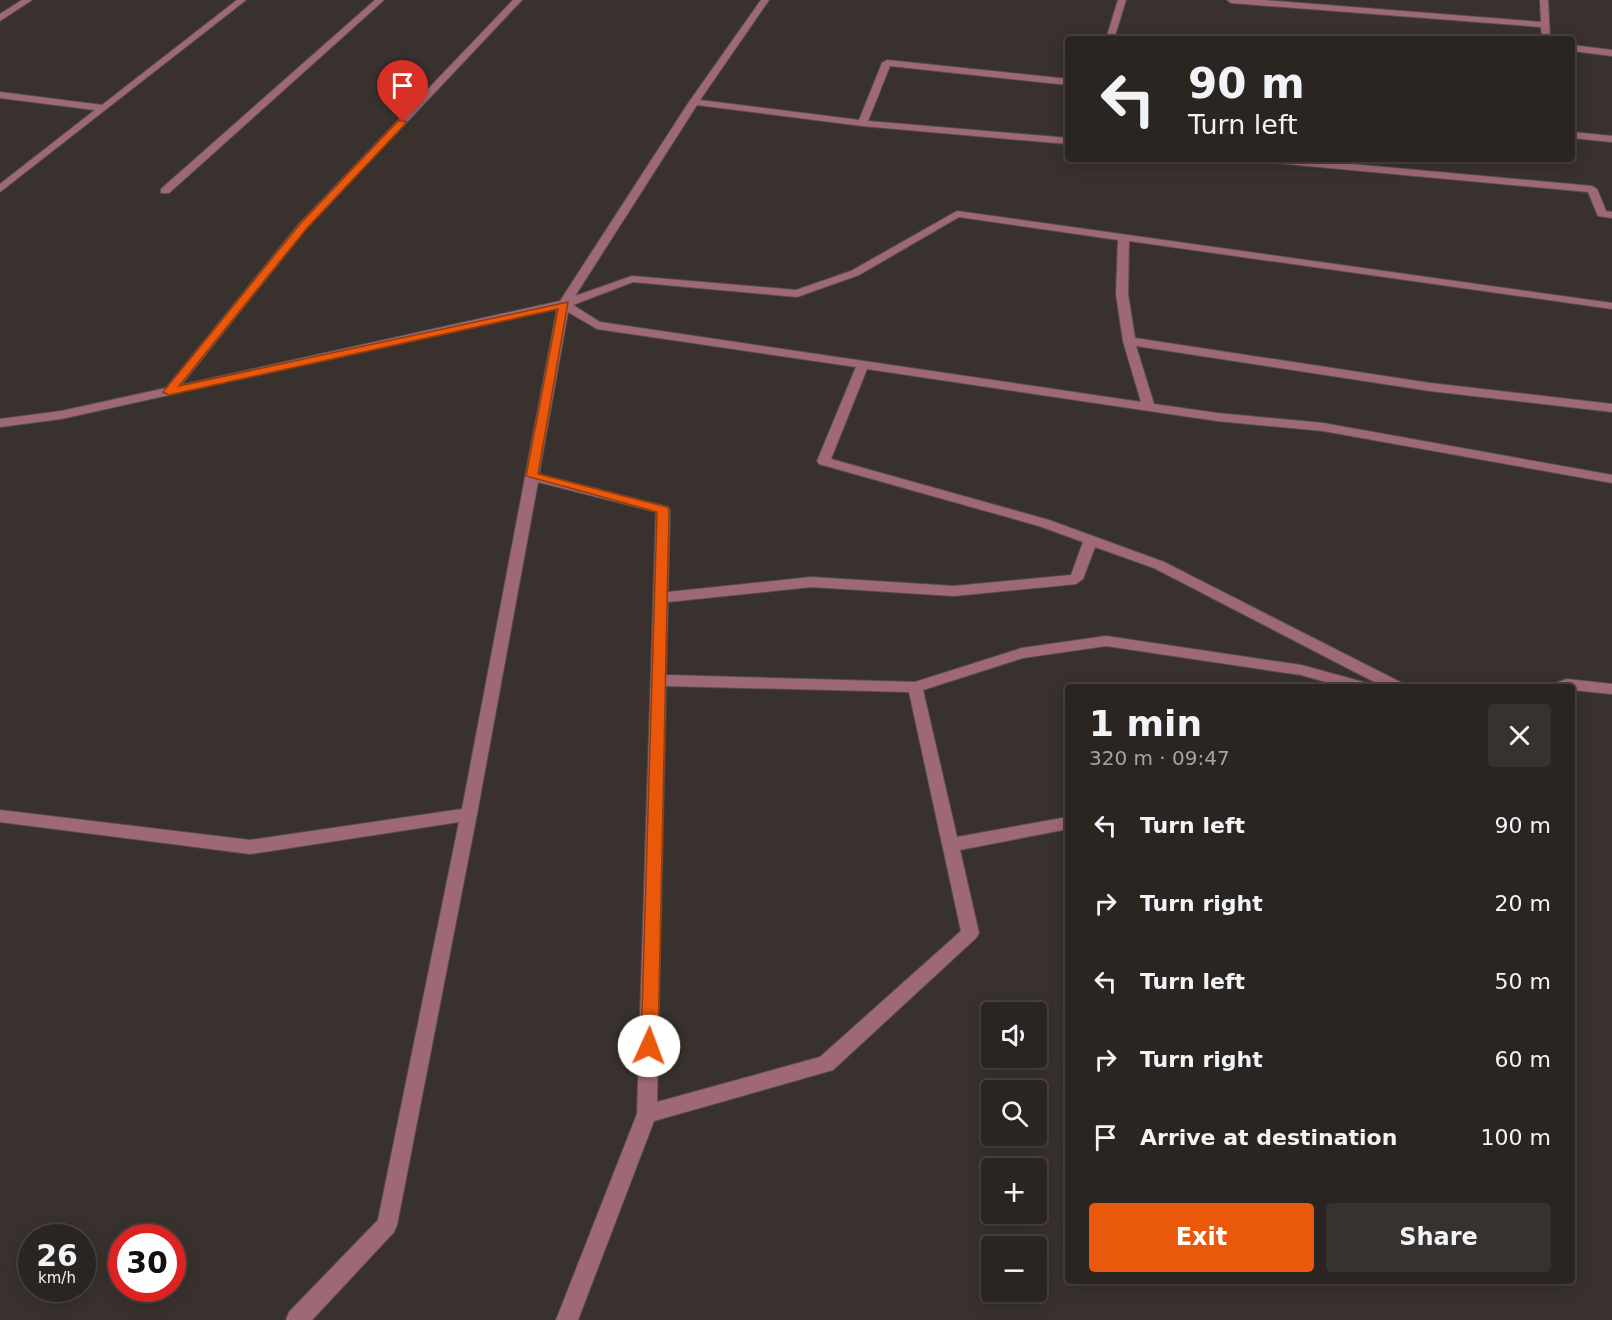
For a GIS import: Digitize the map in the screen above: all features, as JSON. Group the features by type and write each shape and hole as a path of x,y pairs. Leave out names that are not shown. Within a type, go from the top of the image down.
{"street":[{"path":"0,18 28,0"},
{"path":"0,189 242,0"},
{"path":"165,190 380,0"},
{"path":"169,392 303,226 519,0"},
{"path":"297,1320 387,1225 469,814 564,304 694,102 765,0"},
{"path":"1111,36 1122,0"},
{"path":"1231,0 1543,26"},
{"path":"1544,0 1543,26 1545,36"},
{"path":"1575,48 1612,54"},
{"path":"862,123 887,63 1065,82"},
{"path":"0,95 103,108"},
{"path":"694,102 862,123 1065,141"},
{"path":"1575,135 1612,140"},
{"path":"1297,162 1592,189 1602,214 1612,215"},
{"path":"0,423 61,416 564,304 632,279 797,294 855,273 957,214 1612,306"},
{"path":"1124,237 1122,294 1129,340 1149,407"},
{"path":"564,304 597,325 1149,407 1323,427 1612,479"},
{"path":"1129,340 1306,369 1538,401 1612,408"},
{"path":"862,364 824,461 1044,523 1159,565 1391,684"},
{"path":"532,476 663,510 647,1114 567,1320"},
{"path":"661,598 811,582 954,591 1076,579 1091,540"},
{"path":"658,680 915,687 1022,653 1106,642 1301,670 1351,684"},
{"path":"1575,685 1612,689"},
{"path":"647,1114 826,1064 970,933 915,687"},
{"path":"0,816 250,847 469,814"},
{"path":"951,845 1065,824"}],"route":[{"path":"403,122 303,226 169,392 564,304 532,476 663,510 649,1046"}]}
